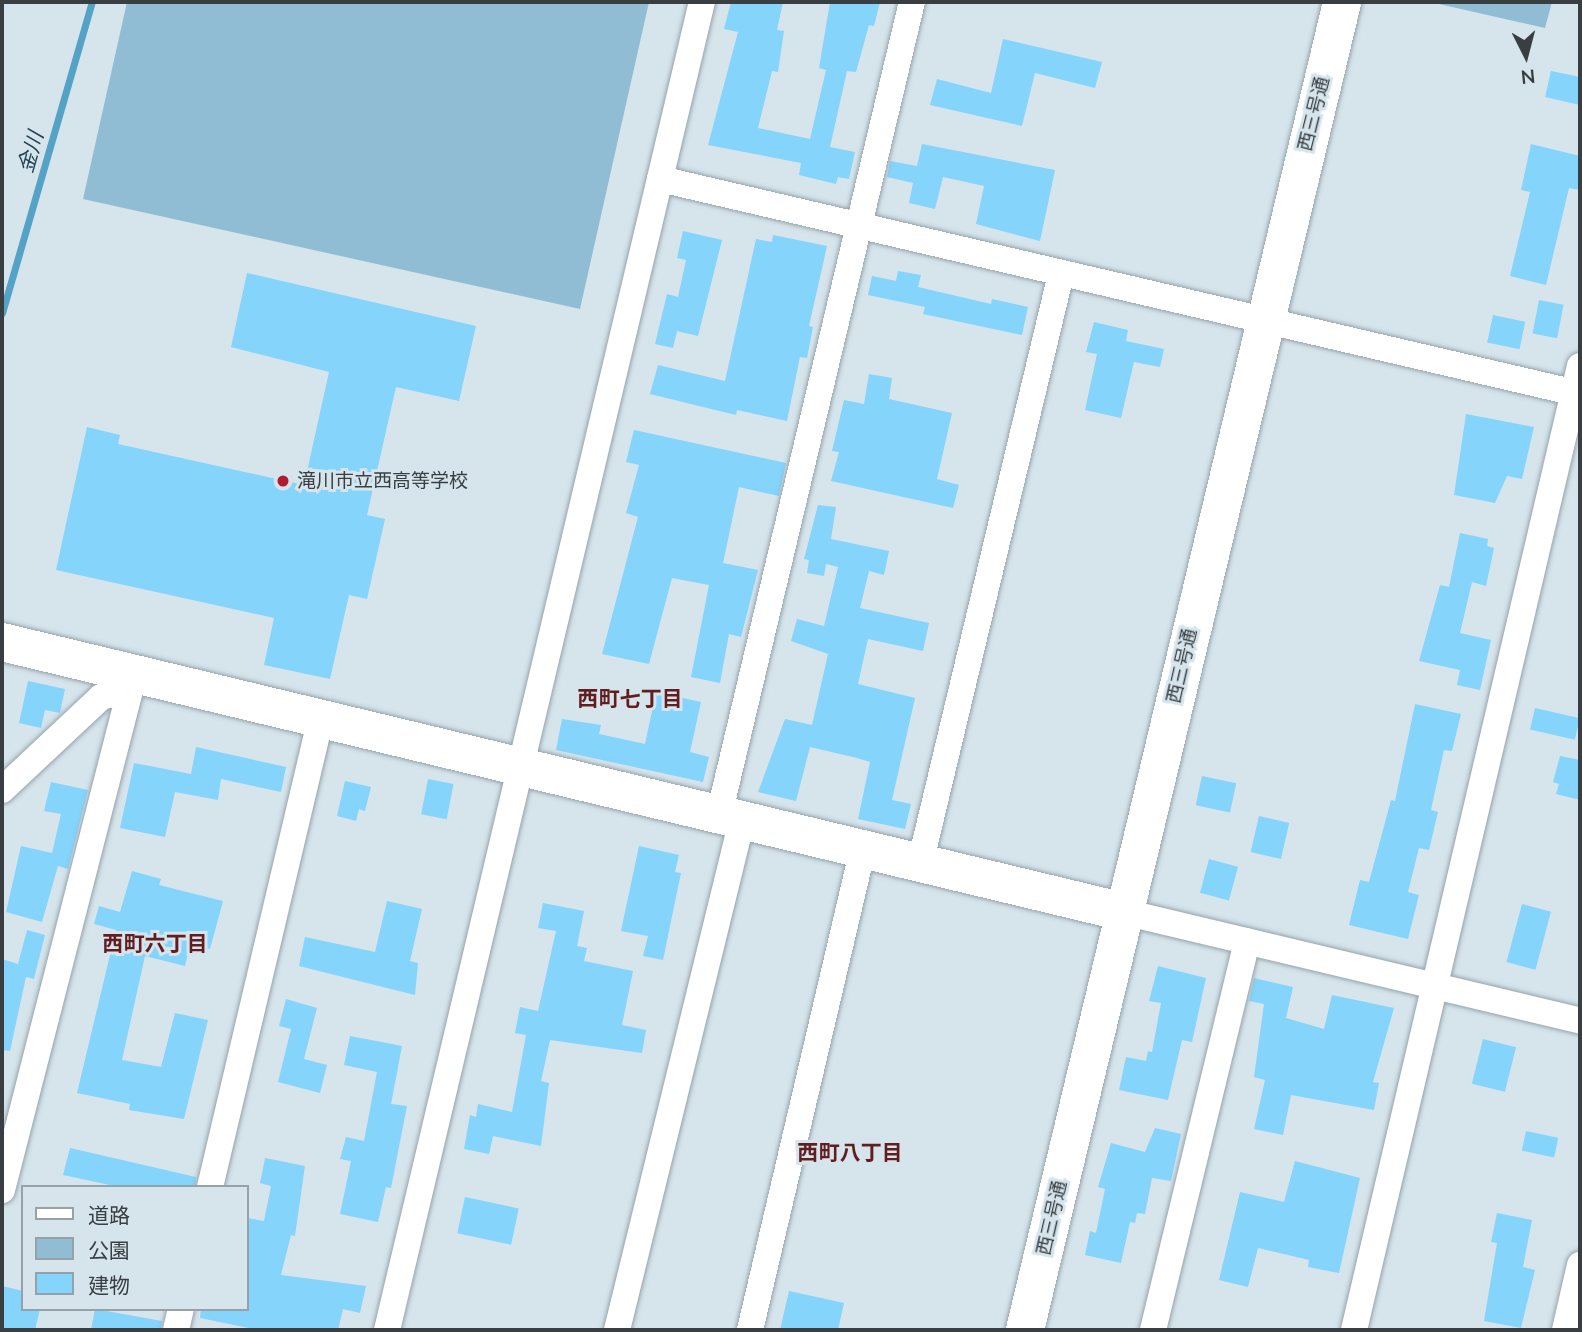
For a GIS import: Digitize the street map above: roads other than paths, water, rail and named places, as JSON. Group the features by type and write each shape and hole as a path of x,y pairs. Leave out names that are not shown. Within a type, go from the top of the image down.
{"street":[{"path":"387,1330 702,2"},
{"path":"617,1330 859,226 912,2"},
{"name":"西三号通","path":"1025,1330 1262,321 1342,2"},
{"path":"660,179 1577,393"},
{"path":"920,864 1061,274"},
{"path":"1354,1330 1432,987 1577,393 1580,366"},
{"path":"2,642 132,680 321,717 920,864 1580,1021"},
{"path":"2,790 101,697 132,680"},
{"path":"2,1190 132,680"},
{"path":"210,1185 321,717"},
{"path":"750,1330 863,849"},
{"path":"1153,1330 1247,941"},
{"path":"1564,1330 1580,1265"},
{"path":"176,1330 181,1311"}],"waterway":[{"name":"金川","path":"2,313 92,2"}],"place":[{"name":"滝川市立西高等学校","path":"283,481"}],"district":[{"name":"西町七丁目","path":"630,698"},
{"name":"西町六丁目","path":"155,943"},
{"name":"西町八丁目","path":"850,1152"}]}
